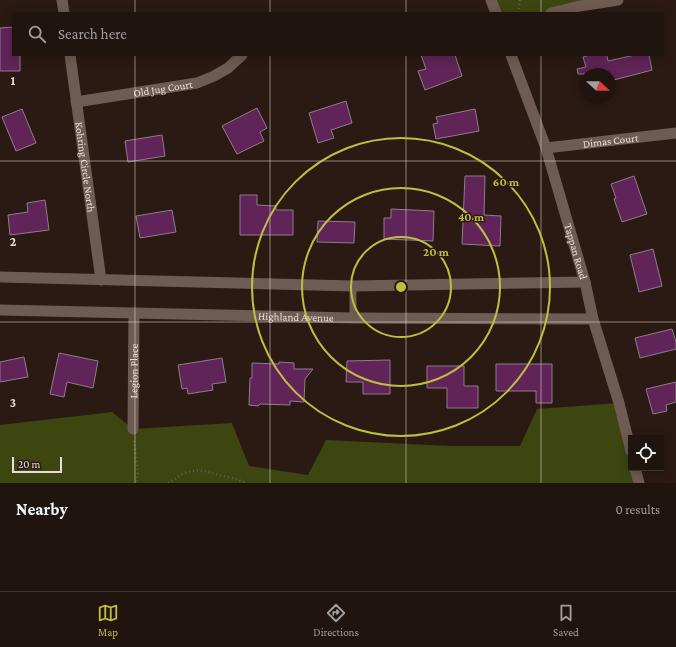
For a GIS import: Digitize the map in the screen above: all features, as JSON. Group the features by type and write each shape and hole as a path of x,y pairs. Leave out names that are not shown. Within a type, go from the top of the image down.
{"street":[{"path":"62,0 64,12"},
{"path":"491,0 496,12"},
{"path":"555,12 580,6 618,0"},
{"name":"Kohring Circle North","path":"70,56 101,280"},
{"name":"Old Jug Court","path":"76,102 197,83 228,68 241,56"},
{"name":"Tappan Road","path":"512,56 546,148 585,282 592,319 619,403 628,439"},
{"name":"Dimas Court","path":"546,148 676,133"},
{"path":"0,277 353,286 585,282"},
{"name":"Highland Avenue","path":"0,310 353,318 592,319"},
{"name":"Legion Place","path":"133,429 134,313"},
{"path":"636,471 639,483"}],"lane":[{"path":"353,286 353,318"}],"path":[{"path":"518,12 520,0"},
{"path":"133,429 138,472 136,483"},
{"path":"168,483 184,473 199,470 246,483"}],"green space":[{"path":"491,0 580,0 580,6 555,12 496,12"},
{"path":"619,403 628,439 628,471 633,471 639,483 0,483 0,425 112,412 133,429 232,423 249,466 308,475 326,440 451,446 520,446 537,409"}],"building":[{"path":"12,27 12,56 20,56 20,71 0,71 0,28"},
{"path":"421,56 455,56 462,76 425,90 418,71 426,69"},
{"path":"586,56 607,56 608,61 630,56 649,56 652,70 616,79 616,68 582,68 586,67 583,57"},
{"path":"580,68 580,74 578,74 577,69"},
{"path":"346,101 352,123 331,130 334,138 318,143 309,113"},
{"path":"257,108 267,128 260,132 264,141 237,154 222,126"},
{"path":"22,109 36,143 16,151 2,117"},
{"path":"475,109 479,131 436,139 433,124 438,123 436,117"},
{"path":"162,135 165,156 128,162 125,141"},
{"path":"465,176 485,176 484,215 501,216 500,246 462,244"},
{"path":"634,176 647,214 622,222 614,199 616,198 611,184"},
{"path":"240,195 257,195 257,205 276,206 276,210 293,210 293,235 240,235"},
{"path":"45,200 49,230 10,235 8,215 28,212 27,203"},
{"path":"391,209 434,211 433,241 384,239 384,218 391,218"},
{"path":"172,210 176,232 140,238 136,216"},
{"path":"318,221 355,222 354,243 317,242"},
{"path":"653,249 662,286 639,292 630,255"},
{"path":"672,329 676,342 676,349 640,358 635,338"},
{"path":"59,353 98,361 93,388 67,382 64,397 50,394"},
{"path":"24,357 28,377 0,382 0,362"},
{"path":"222,358 226,382 212,384 213,390 188,394 187,388 182,389 178,365"},
{"path":"390,360 390,394 363,394 363,382 346,382 347,361"},
{"path":"279,362 294,363 294,369 313,369 305,379 304,402 290,401 290,405 249,405 252,363 279,364"},
{"path":"496,364 552,364 552,403 536,403 536,391 496,391"},
{"path":"427,366 464,366 464,386 478,386 478,408 447,408 447,388 427,388"},
{"path":"676,382 676,402 666,405 667,411 653,414 646,389"}]}
